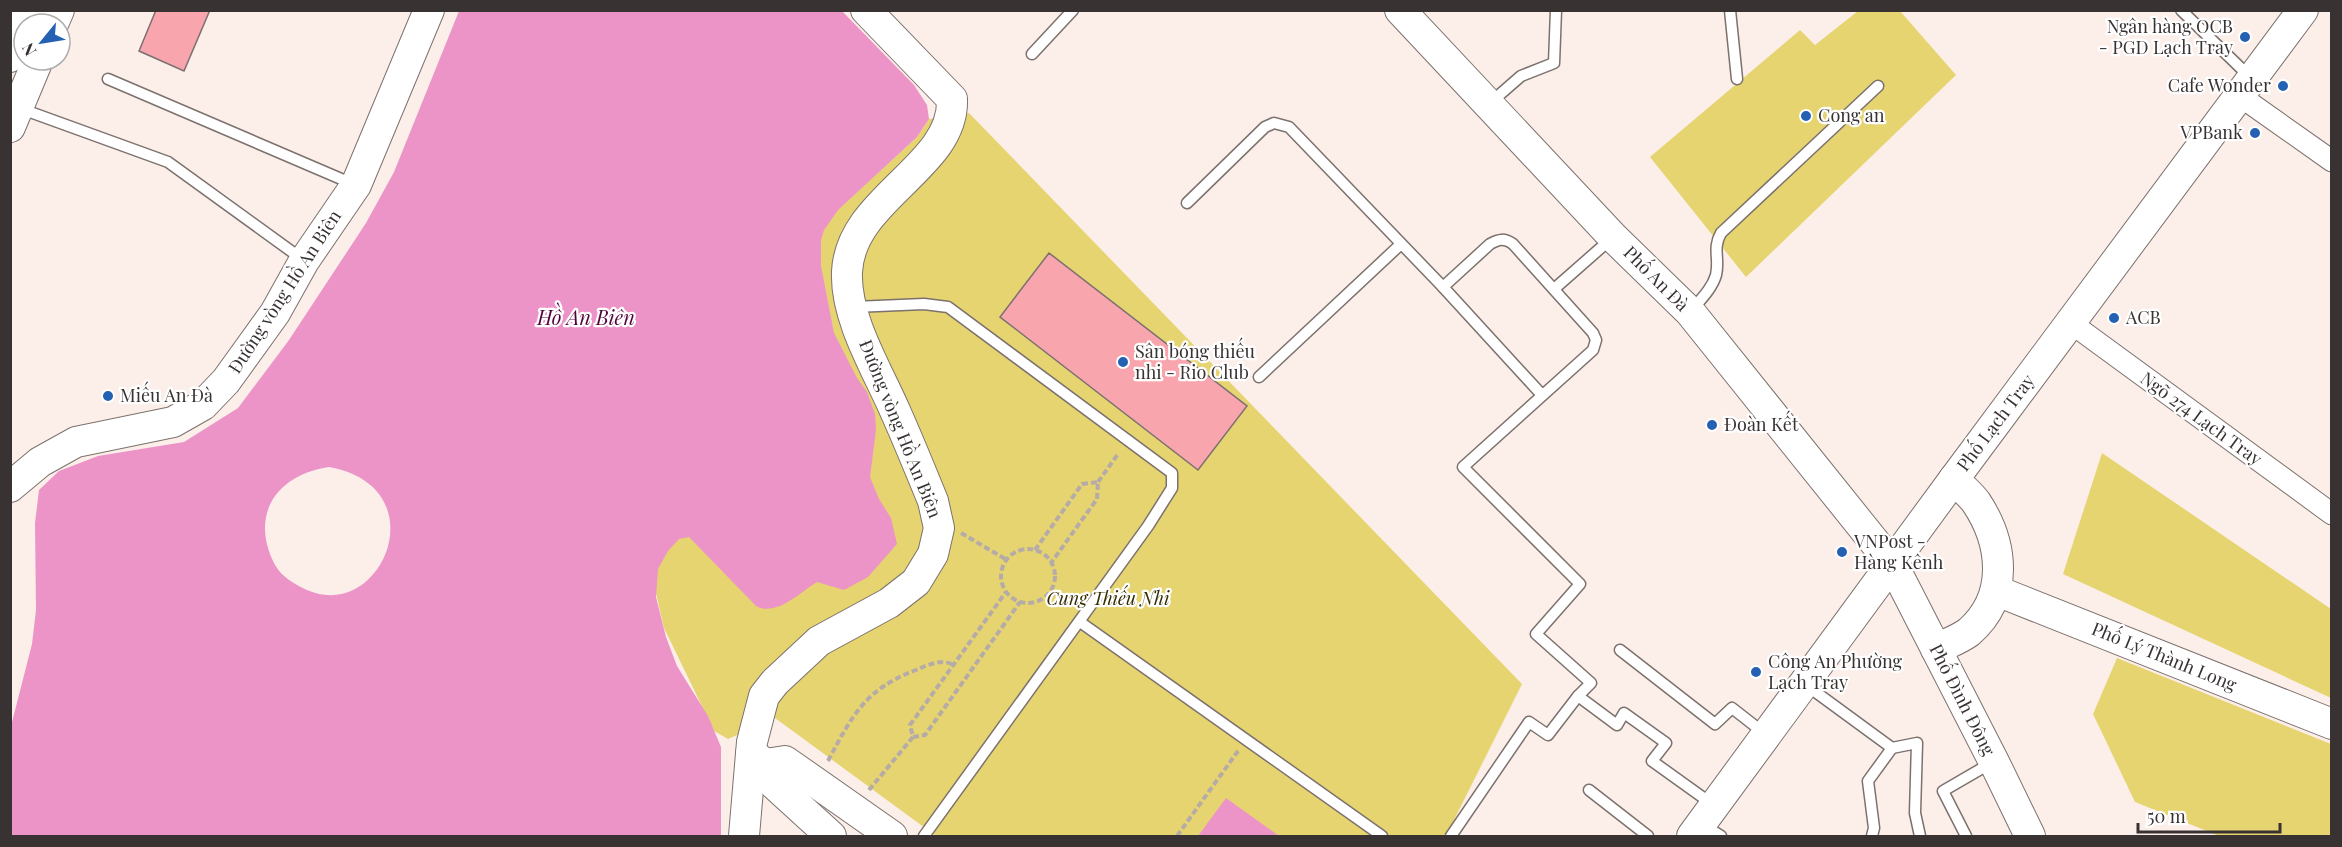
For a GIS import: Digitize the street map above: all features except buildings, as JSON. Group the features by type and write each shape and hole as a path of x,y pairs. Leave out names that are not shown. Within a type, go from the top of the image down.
{"street":[{"path":"10,57 29,10"},
{"name":"Đường vòng Hồ An Biên","path":"11,485 40,462 76,442 173,422 203,405 226,381 275,314 304,261 356,185 429,10"},
{"name":"Đường vòng Hồ An Biên","path":"744,837 758,759 764,696 799,658 819,641 889,603 916,582 933,554 939,528 933,501 855,320 847,274 849,256 861,227 944,137 953,115 952,99 866,10"},
{"name":"Phố Lạch Tray","path":"1707,826 1766,735 2303,10"},
{"name":"Phố An Đà","path":"1410,15 1613,237 1690,312 1893,565"},
{"path":"15,118 33,72"},
{"path":"2245,87 2331,161"},
{"name":"Ngõ 274 Lạch Tray","path":"2071,323 2331,514"},
{"path":"1936,649 1968,633 1990,609 1997,591 1997,548 1988,523 1975,500 1954,479"},
{"name":"Phố Đình Đông","path":"1893,565 2030,837"},
{"name":"Phố Lý Thành Long","path":"1997,591 2331,724"},
{"path":"758,759 775,785 831,837"},
{"path":"758,759 784,761 892,837"}],"lane":[{"path":"1032,54 1073,10"},
{"path":"1490,103 1521,76 1554,63 1556,10"},
{"path":"1730,10 1737,79"},
{"path":"2181,10 2245,87"},
{"path":"108,79 356,185"},
{"path":"1690,312 1709,289 1716,276 1718,261 1715,243 1721,233 1878,86"},
{"path":"15,118 168,162 304,261"},
{"path":"1187,202 1265,127 1274,123 1281,123 1289,127 1443,287 1542,395"},
{"path":"1554,289 1613,237"},
{"path":"1443,287 1490,244 1506,239 1593,333 1596,346 1463,467 1580,584 1536,634 1590,683 1548,735 1529,722 1451,837"},
{"path":"1259,377 1401,244"},
{"path":"851,307 924,304 948,307 1172,473 1172,488 1164,501 1080,622 924,837"},
{"path":"1080,622 1382,837"},
{"path":"1620,650 1715,724 1732,708 1766,735"},
{"path":"1805,684 1892,748"},
{"path":"1578,696 1617,725 1624,713 1666,743 1652,762 1707,826"},
{"path":"1872,837 1874,828 1868,781 1892,748 1917,743 1915,813 1920,837"},
{"path":"1966,837 1943,791 1994,762"},
{"path":"1589,790 1648,837"}],"path":[{"path":"1051,563 1097,499 1098,482 1118,454"},
{"path":"1035,550 1082,484 1098,482"},
{"path":"953,529 975,539 1007,560"},
{"path":"1035,550 1043,554 1051,563 1055,576 1050,592 1037,602 1020,602 1006,592 1001,574 1007,560 1017,552 1035,550"},
{"path":"913,737 910,725 1006,592"},
{"path":"1050,592 1071,604"},
{"path":"869,790 913,737 925,735 1020,602"},
{"path":"828,761 848,723 866,699 902,675 933,663 945,661 952,664"},
{"path":"1177,837 1238,751"}],"green space":[{"name":"Cong an","path":"1858,11 1900,11 1956,75 1746,277 1650,157 1800,30 1815,45"},
{"name":"Cung Thiếu Nhi","path":"969,113 1522,684 1446,836 936,836 775,718 728,739 714,731 664,628 648,558 821,340 816,229 917,137 929,119"},
{"path":"2102,453 2331,609 2331,698 2063,574"},
{"path":"2117,658 2331,744 2331,836 2219,836 2135,802 2093,714"}],"water":[{"name":"Hồ An Biên","path":"459,11 842,11 914,85 927,105 929,119 917,137 838,210 824,230 821,240 821,266 834,333 857,378 867,392 875,414 876,430 870,477 879,499 891,518 897,544 868,577 844,590 817,582 787,602 764,609 756,606 689,537 679,539 668,551 658,569 656,597 666,637 677,666 708,716 721,747 721,836 11,836 11,726 32,644 36,610 35,523 39,490 59,471 98,456 184,442 238,408 289,340 366,223 394,172","holes":["329,467 363,479 383,499 390,523 387,548 376,571 358,588 334,595 307,590 289,580 275,565 268,547 265,530 272,500 282,488 310,471"]},
{"path":"1226,798 1279,836 1198,836"}],"place":[{"name":"Ngân hàng OCB - PGD Lạch Tray","path":"2245,37"},
{"name":"Cafe Wonder","path":"2283,86"},
{"name":"Cong an","path":"1806,116"},
{"name":"VPBank","path":"2255,133"},
{"name":"ACB","path":"2114,318"},
{"name":"Sân bóng thiếu nhi - Rio Club","path":"1123,362"},
{"name":"Miếu An Đà","path":"108,396"},
{"name":"Đoàn Kết","path":"1712,425"},
{"name":"VNPost - Hàng Kênh","path":"1842,552"},
{"name":"Công An Phường Lạch Tray","path":"1756,672"}]}
